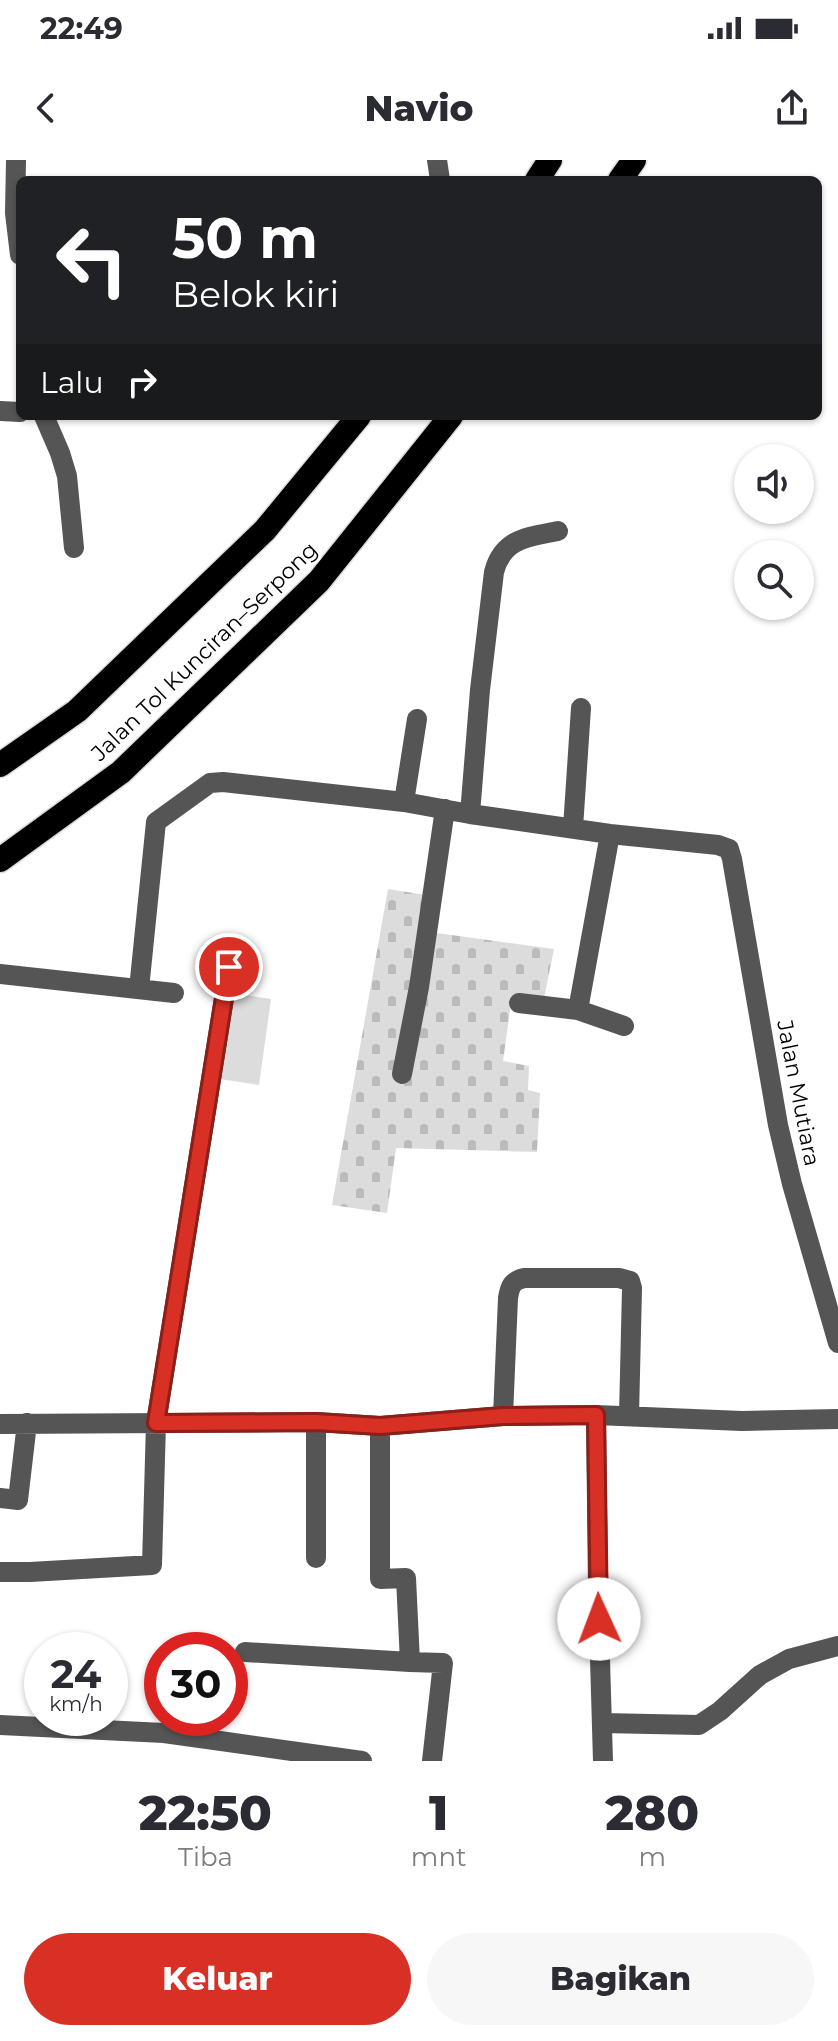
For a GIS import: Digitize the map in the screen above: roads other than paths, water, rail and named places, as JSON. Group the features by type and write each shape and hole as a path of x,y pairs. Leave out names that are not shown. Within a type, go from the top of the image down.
{"highway":[{"name":"Jalan Tol Kunciran–Serpong","path":"0,765 77,711 254,541 356,420"},
{"name":"Jalan Tol Kunciran–Serpong","path":"0,860 121,772 319,581 448,420"}],"street":[{"path":"16,160 16,221"},
{"path":"46,420 67,476 74,548"},
{"path":"470,814 480,690 496,563 518,540 558,531"},
{"path":"573,828 581,708"},
{"path":"404,802 417,719"},
{"path":"139,989 156,822 210,783 223,782 404,802 610,834 578,1010"},
{"path":"402,1074 419,987 445,809"},
{"name":"Jalan Mutiara","path":"610,834 718,845 729,849 778,1125 838,1343"},
{"path":"0,1572 152,1565 156,1423 229,967"},
{"path":"0,974 174,993"},
{"path":"519,1003 578,1010 624,1026"},
{"path":"503,1416 510,1288 515,1280 603,1278 626,1279 632,1288 629,1416"},
{"path":"596,1415 603,1761"},
{"path":"0,1424 316,1422 380,1426 503,1416 596,1415 742,1421 838,1419"},
{"path":"316,1422 316,1558"},
{"path":"0,1498 18,1500 27,1423"},
{"path":"380,1426 380,1579 406,1578 410,1662"},
{"path":"602,1723 699,1725 720,1711 760,1675 789,1659 838,1646"},
{"path":"248,1652 443,1663 432,1761"},
{"path":"0,1725 164,1733 362,1761"}]}
